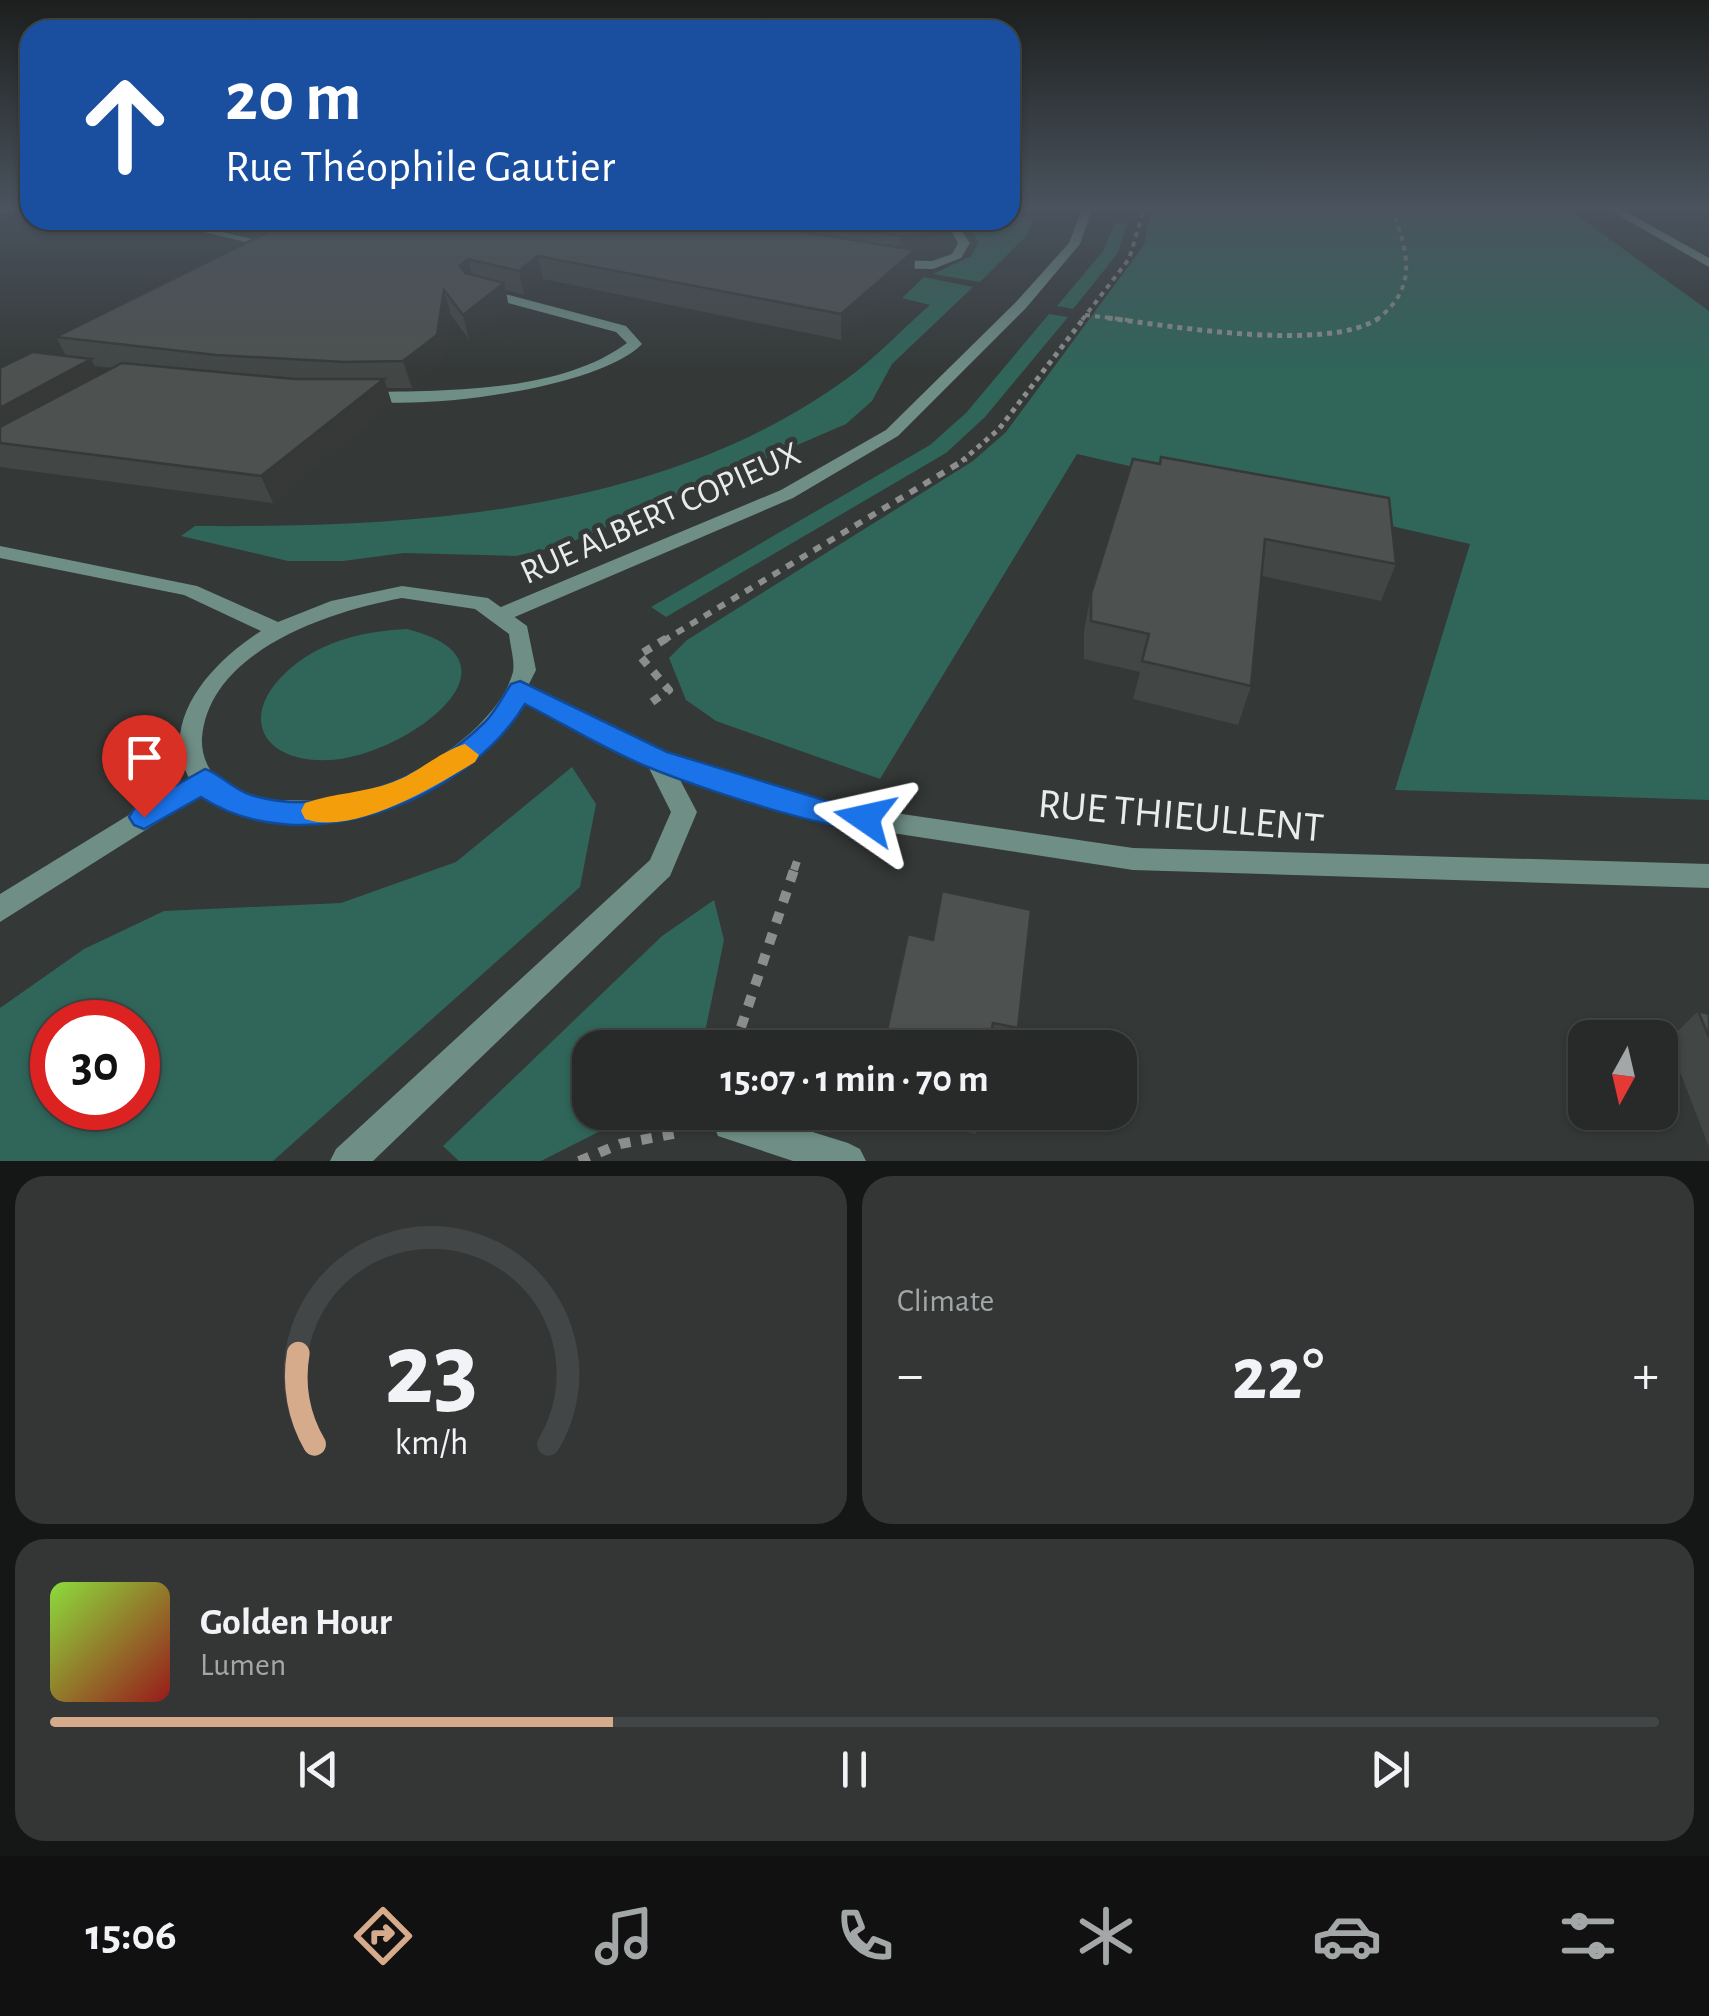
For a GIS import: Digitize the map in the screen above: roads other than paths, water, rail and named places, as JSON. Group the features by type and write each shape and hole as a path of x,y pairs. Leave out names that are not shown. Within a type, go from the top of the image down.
{"street":[{"path":"896,263 940,263"},
{"name":"RUE ALBERT COPIEUX","path":"503,614 788,494 892,433 1057,263"},
{"path":"351,397 434,397 542,382 622,359 635,344 621,329 476,290"},
{"path":"0,552 190,590 278,630"},
{"path":"402,592 442,592 476,600 503,614 520,635 526,661 520,690 498,726 458,761 406,789 347,808 288,814 246,806 212,790 194,766 189,739 197,710 215,680 243,653 278,630 317,611 402,592"},
{"name":"RUE THIEULLENT","path":"520,690 657,760 816,809 1133,859 1709,876"},
{"path":"348,1161 660,868 684,812 657,760"},
{"path":"0,909 205,780"},
{"path":"749,1130 848,1161"}]}
